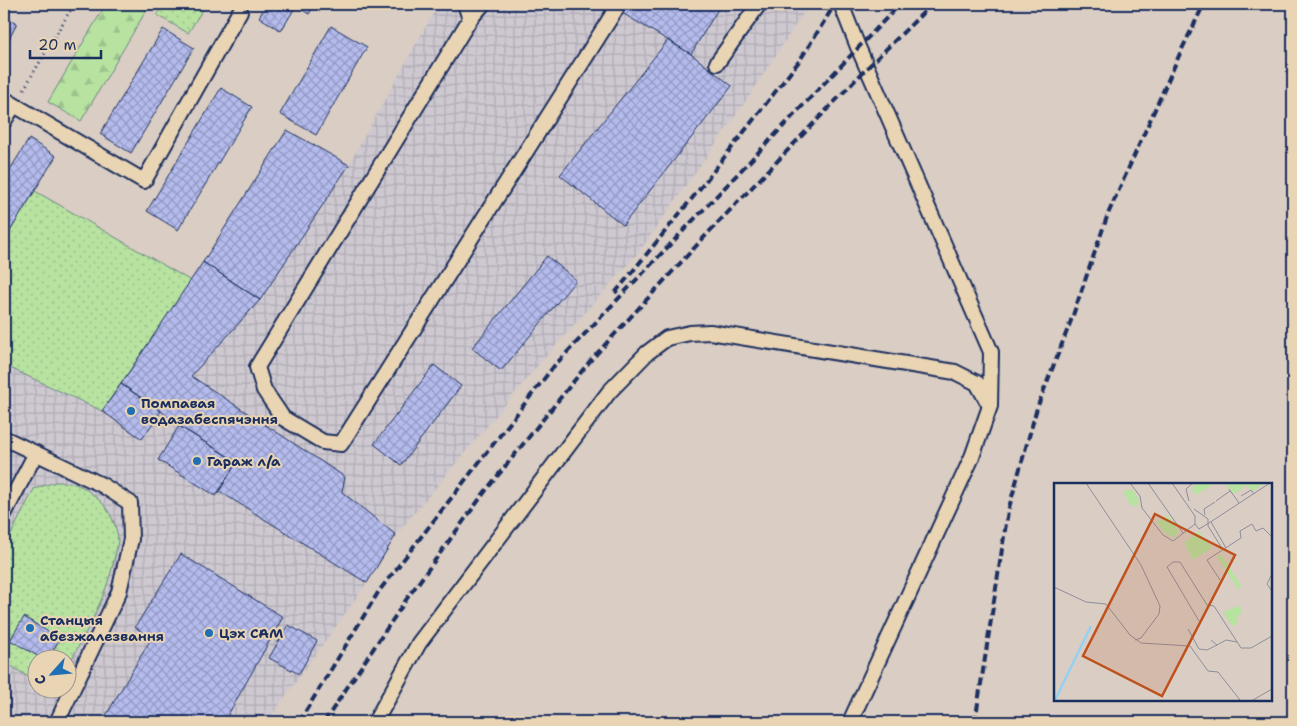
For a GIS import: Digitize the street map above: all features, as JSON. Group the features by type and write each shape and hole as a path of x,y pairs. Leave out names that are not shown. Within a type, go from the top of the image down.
{"lane":[{"path":"465,4 470,18"},
{"path":"483,4 470,18 257,367 264,390 283,418 323,442 341,444 616,9"},
{"path":"717,63 759,4"},
{"path":"841,4 991,352 990,406 972,458 850,722"},
{"path":"4,121 12,100 144,181 240,11"},
{"path":"375,722 419,643 609,392 647,353 667,338 710,332 955,372 977,383 990,406"},
{"path":"4,438 102,485 130,503 130,539 119,592 57,722"},
{"path":"4,514 36,453"}],"path":[{"path":"12,100 74,4"}],"shaded area":[{"path":"435,4 809,4 748,98 638,253 539,364 396,535 367,583 267,722 4,722 4,179 29,139 56,156 35,191 191,281 287,130 349,164 436,8"}],"green space":[{"path":"106,4 150,4 81,121 48,102"},
{"path":"164,4 206,4 188,33 157,15"},
{"path":"35,191 191,281 102,411 4,365 4,255 10,245 4,241"},
{"path":"55,482 79,485 99,500 106,508 116,530 118,541 106,588 77,648 28,648 28,677 4,661 4,548 34,489"}],"building":[{"path":"267,4 315,4 309,14 296,6 281,31 259,17"},
{"path":"607,4 721,4 691,54"},
{"path":"4,16 17,23 4,50"},
{"path":"331,26 367,47 316,135 280,114"},
{"path":"163,29 194,48 131,153 100,134"},
{"path":"668,40 691,54 732,86 623,225 560,175"},
{"path":"221,88 252,107 178,230 147,211"},
{"path":"287,130 349,165 260,300 203,262"},
{"path":"29,139 56,156 4,241 4,179"},
{"path":"4,242 10,245 4,255"},
{"path":"547,256 576,280 501,371 472,348"},
{"path":"203,262 260,300 191,376 345,477 342,492 396,535 367,583 219,491 237,462 179,426 161,411 121,384"},
{"path":"434,365 461,386 401,465 374,444"},
{"name":"Помпавая водазабеспячэння","path":"121,384 161,411 142,439 102,411"},
{"name":"Гараж л/а","path":"179,426 237,462 216,496 158,460"},
{"name":"Цэх САМ","path":"181,554 283,617 224,722 102,722 151,639 135,627"},
{"name":"Станцыя абезжалезвання","path":"24,617 60,639 54,648 28,648 28,650 10,640"},
{"path":"288,625 317,641 299,674 269,658"},
{"path":"4,716 13,722 4,722"}],"railway":[{"path":"615,293 698,191 800,60 835,4"},
{"path":"299,722 379,591 554,366 900,4"},
{"path":"324,722 408,597 487,489 590,361 709,232 867,68 932,4"},
{"path":"975,722 1008,511 1037,408 1072,318 1108,214 1204,4"}],"place":[{"name":"Помпавая водазабеспячэння","path":"131,411"},
{"name":"Гараж л/а","path":"197,461"},
{"name":"Станцыя абезжалезвання","path":"30,628"},
{"name":"Цэх САМ","path":"209,633"}]}
